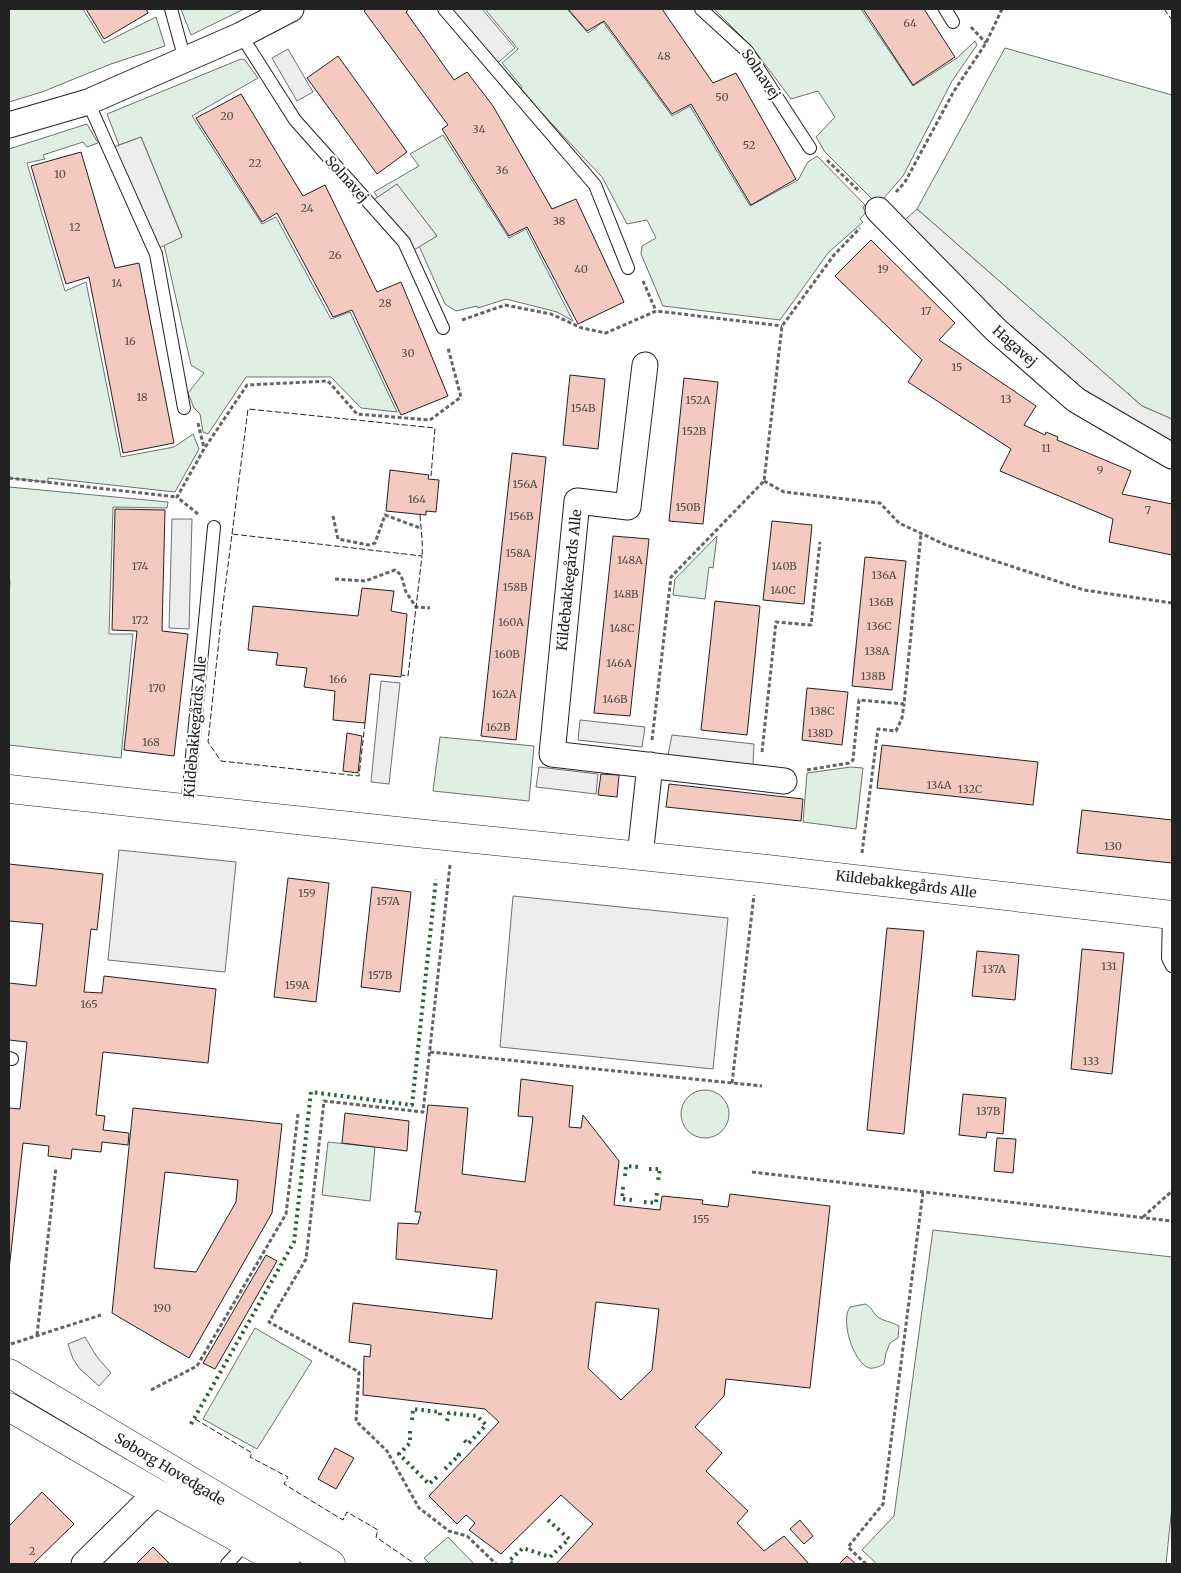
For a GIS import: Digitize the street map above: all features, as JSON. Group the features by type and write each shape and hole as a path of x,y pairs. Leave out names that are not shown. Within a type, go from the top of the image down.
{"street":[{"path":"9,125 88,102 241,35 291,9"},
{"name":"Hagavej","path":"878,210 996,330 1076,400 1172,456"},
{"name":"Kildebakkegårds Alle","path":"644,365 628,506 577,501 552,754 784,781"},
{"path":"640,856 650,765"},
{"name":"Kildebakkegårds Alle","path":"9,789 859,879 1171,915"},
{"name":"Søborg Hovedgade","path":"9,1373 331,1564"},
{"name":"Søborg Hovedgade","path":"9,1408 156,1493 285,1564"},
{"path":"84,1564 156,1493"}],"lane":[{"path":"171,9 185,60"},
{"path":"444,9 595,185 628,268"},
{"name":"Solnavej","path":"701,9 747,51 810,148"},
{"path":"945,9 953,22"},
{"name":"Solnavej","path":"241,35 295,120 404,242 443,328"},
{"path":"88,102 156,254 184,408"},
{"name":"Kildebakkegårds Alle","path":"187,808 214,527"},
{"path":"1171,915 1168,958 1172,966"},
{"path":"227,1564 246,1543"}],"path":[{"path":"650,765 671,577 764,481 782,326 834,255 905,182 954,91 986,43 1002,9"},
{"path":"810,148 820,153 878,210"},
{"path":"628,268 642,278 656,311"},
{"path":"177,497 204,449 247,385 328,381 357,414 430,420 461,397 443,328 505,305 551,314 582,328 606,333 656,311 782,326"},
{"path":"9,478 177,497 214,527"},
{"path":"764,481 784,492 880,503 898,523 946,546 1084,590 1172,603"},
{"path":"332,516 338,539 368,544 376,543 385,515 420,528"},
{"path":"859,879 878,729 896,731 902,718 920,534"},
{"path":"759,778 776,622 811,625 820,542"},
{"path":"335,579 365,581 395,570 401,575 406,592 416,607 430,608"},
{"path":"784,781 797,782 798,771 849,763 853,760 859,700 904,704"},
{"path":"453,837 423,1112 324,1101 306,1259 269,1322 359,1372 356,1421 387,1451 419,1508 448,1531 467,1536 496,1564"},
{"path":"732,1083 752,910"},
{"path":"430,1052 762,1086"},
{"path":"151,1390 197,1366 286,1214 298,1114"},
{"path":"38,1335 56,1167"},
{"path":"752,1172 1172,1221"},
{"path":"1143,1217 1172,1191"},
{"path":"866,1564 848,1547 883,1504 923,1192"},
{"path":"9,1344 100,1315"}],"green space":[{"path":"9,9 83,9 104,43 156,17 165,46 111,64 42,92 9,102"},
{"path":"181,9 244,9 191,35"},
{"path":"485,9 567,9 588,33 603,22 672,116 690,106 750,206 798,180 808,162 817,156 865,205 863,208 866,212 860,219 863,222 828,253 780,320 663,306 641,254 642,246 656,238 647,220 627,224 602,177 520,90 522,87 502,63 518,49"},
{"path":"716,9 861,9 913,86 957,58 975,41 977,45 952,81 903,176 878,205 825,152 816,137 835,117 818,91 791,99 752,47"},
{"path":"1005,48 1172,95 1172,419 1142,406 917,209"},
{"path":"241,59 245,60 258,78 192,116 262,224 276,217 331,319 350,312 397,412 361,408 331,377 246,377 208,434 203,432 200,414 194,408 188,393 204,373 191,365 164,245 182,236 141,137 119,145 107,114"},
{"path":"87,124 98,143 87,147 83,142 43,155 45,159 27,163 65,291 86,282 121,457 174,447 193,434 199,449 175,492 48,478 48,482 9,478 9,149"},
{"path":"443,135 509,238 526,229 573,321 557,312 506,299 478,308 477,306 456,311 445,304 419,246 437,236 397,185 378,198 374,192 419,166 410,154"},
{"path":"9,487 168,502 167,508 113,507 109,634 133,634 121,758 9,745"},
{"path":"717,536 713,568 709,567 705,599 673,595 675,579"},
{"path":"440,737 534,746 529,801 433,791"},
{"path":"851,767 863,768 856,829 803,822 807,773"},
{"path":"700,1090 710,1090 719,1094 725,1100 728,1105 728,1123 719,1134 710,1138 700,1138 691,1134 685,1128 681,1119 681,1109 685,1100 691,1094"},
{"path":"328,1142 375,1147 370,1201 322,1195"},
{"path":"933,1230 1172,1257 1172,1506 1166,1564 877,1564 862,1550 894,1516"},
{"path":"865,1304 880,1318 899,1326 898,1338 890,1343 884,1364 873,1368 863,1364 858,1358 847,1330 847,1313 850,1307"},
{"path":"255,1328 312,1361 257,1449 203,1419"},
{"path":"448,1537 474,1564 430,1564 424,1558"}],"shaded area":[{"path":"444,9 482,9 515,48 494,66"},
{"path":"288,49 313,92 297,101 272,58"},
{"path":"141,137 182,237 155,250 109,149"},
{"path":"397,184 437,236 409,253 369,203"},
{"path":"917,209 1142,406 1172,419 1172,456 1076,400 896,228"},
{"path":"172,519 192,519 189,629 169,628"},
{"path":"381,681 400,683 389,784 371,782"},
{"path":"580,720 645,727 642,747 578,740"},
{"path":"672,735 754,744 753,765 668,755"},
{"path":"539,767 598,774 596,794 536,787"},
{"path":"119,850 236,862 225,972 108,960"},
{"path":"513,896 728,918 713,1069 500,1047"},
{"path":"85,1337 97,1357 111,1373 99,1386 80,1369 73,1359 68,1344"}],"building":[{"path":"86,9 146,9 148,13 104,39"},
{"path":"367,9 409,9 406,12 454,80 467,72 493,106 552,209 576,199 624,302 578,324 527,227 509,236 442,129 448,125 364,11"},
{"path":"568,9 662,9 713,83 736,73 796,179 751,205 691,104 672,114 604,21 587,31"},
{"path":"863,9 924,9 955,57 913,85"},
{"path":"338,56 407,152 377,174 307,78"},
{"path":"241,94 303,196 325,185 377,292 401,282 448,396 401,415 352,310 333,317 277,213 262,222 196,118"},
{"path":"81,152 115,268 139,263 174,443 123,453 89,277 66,284 31,166"},
{"path":"871,240 955,323 939,340 1036,406 1024,425 1045,435 1046,432 1058,437 1057,440 1131,471 1122,494 1172,504 1172,555 1109,542 1113,519 1000,471 1011,449 908,382 922,360 835,276"},
{"path":"570,375 605,379 598,449 563,445"},
{"path":"684,378 718,382 703,524 669,521"},
{"path":"512,453 546,457 516,740 481,736"},
{"path":"390,470 429,475 428,479 439,480 436,512 426,511 426,515 386,511"},
{"path":"115,509 165,510 162,631 188,634 174,756 124,750 137,631 112,630"},
{"path":"772,521 812,525 804,604 763,600"},
{"path":"613,536 649,539 630,716 594,713"},
{"path":"865,557 906,561 892,690 852,686"},
{"path":"362,588 394,591 391,611 407,614 401,677 370,674 365,723 333,720 335,691 304,687 307,668 276,665 278,653 248,650 253,606 358,616"},
{"path":"715,601 760,606 747,735 701,730"},
{"path":"807,688 848,692 842,745 802,740"},
{"path":"347,733 362,736 358,773 343,771"},
{"path":"882,745 1038,762 1033,805 877,788"},
{"path":"601,774 619,775 617,797 598,795"},
{"path":"669,784 803,799 801,821 666,807"},
{"path":"1082,810 1172,820 1172,863 1077,853"},
{"path":"9,864 103,874 97,930 91,929 84,992 102,993 104,976 216,989 208,1063 103,1052 96,1115 105,1116 103,1130 129,1133 128,1145 102,1142 101,1152 72,1149 71,1159 48,1156 49,1146 23,1143 9,1270 9,1108 20,1109 27,1042 9,1040 9,983 36,986 43,924 9,921"},
{"path":"288,878 329,883 316,1002 274,997"},
{"path":"372,887 411,892 400,992 361,987"},
{"path":"887,928 924,931 904,1134 867,1130"},
{"path":"1082,949 1124,953 1112,1074 1071,1069"},
{"path":"977,951 1019,955 1015,1000 972,996"},
{"path":"521,1079 573,1086 569,1127 581,1128 583,1115 619,1161 614,1205 660,1210 662,1196 703,1200 702,1204 728,1207 730,1194 830,1206 810,1388 726,1379 724,1396 695,1427 722,1453 706,1471 748,1511 737,1523 764,1551 784,1536 809,1564 556,1564 593,1524 561,1495 501,1554 469,1530 475,1523 466,1515 457,1524 429,1496 499,1422 485,1409 363,1395 364,1356 370,1357 371,1345 349,1342 353,1303 492,1319 497,1270 396,1259 398,1223 418,1224 421,1212 415,1212 428,1105 468,1108 462,1174 525,1182 533,1117 518,1116","holes":["596,1302 659,1309 652,1370 621,1400 588,1368"]},
{"path":"963,1094 1006,1098 1003,1134 987,1132 986,1138 959,1135"},
{"path":"133,1108 282,1124 272,1213 189,1358 112,1313","holes":["165,1172 238,1180 236,1202 196,1272 154,1268"]},
{"path":"345,1113 409,1121 407,1151 342,1143"},
{"path":"997,1138 1016,1139 1013,1173 994,1171"},
{"path":"266,1255 277,1261 215,1369 203,1363"},
{"path":"335,1448 354,1458 336,1489 318,1479"},
{"path":"42,1492 74,1524 33,1564 9,1564 9,1526"},
{"path":"800,1520 813,1536 804,1544 790,1529"},
{"path":"153,1547 170,1564 136,1564"},
{"path":"847,1556 856,1564 839,1564"}],"hedge":[{"path":"191,1424 294,1242 311,1092 412,1105 436,879"},
{"path":"625,1176 626,1166 638,1167"},
{"path":"649,1169 660,1169 658,1181"},
{"path":"623,1187 622,1199 633,1200"},
{"path":"644,1202 656,1203 657,1192"},
{"path":"412,1420 413,1409 440,1412 440,1416"},
{"path":"447,1421 449,1413 477,1416 486,1425 468,1444 462,1438"},
{"path":"410,1431 410,1443 399,1454 429,1484 438,1476"},
{"path":"445,1469 459,1455 456,1453"},
{"path":"512,1564 509,1561 523,1548 550,1557 569,1539 548,1520"}],"fence":[{"path":"1164,9 1172,20"},
{"path":"232,534 248,409 435,428 431,476"},
{"path":"420,515 422,556"},
{"path":"365,723 359,776 221,761 208,742 232,534 422,556 408,676 402,675"},
{"path":"195,1419 252,1453 250,1457 288,1477 284,1484 343,1520 347,1512 378,1530 376,1537 415,1564"}]}
